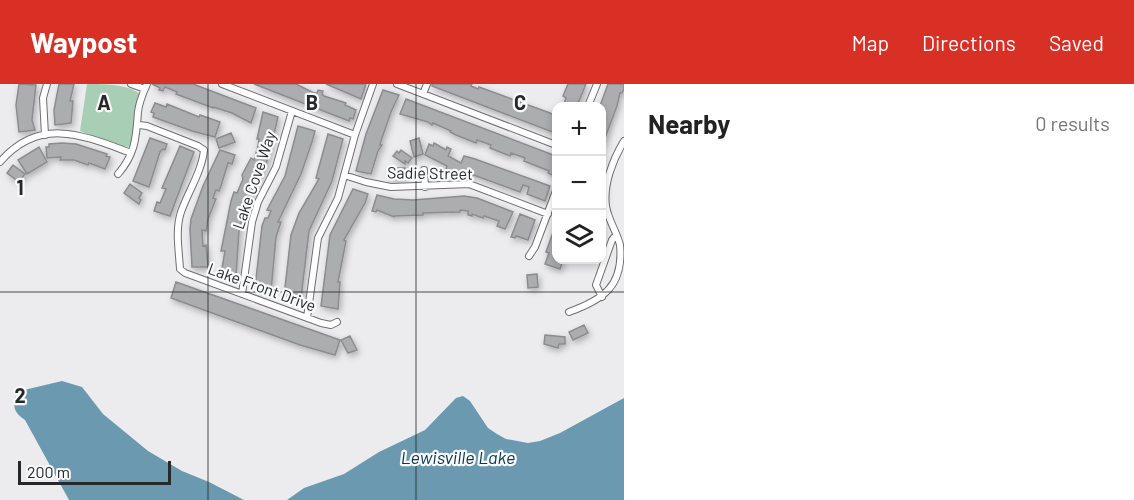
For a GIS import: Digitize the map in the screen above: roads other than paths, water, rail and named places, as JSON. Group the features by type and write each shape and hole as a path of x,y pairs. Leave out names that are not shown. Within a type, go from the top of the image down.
{"street":[{"path":"45,135 43,98 47,84"},
{"path":"118,174 126,165 131,153 139,125 138,110 146,87 131,84"},
{"path":"222,84 355,135"},
{"path":"307,318 318,238 338,198 355,135 373,84"},
{"path":"397,84 552,143"},
{"path":"423,94 427,84"},
{"path":"590,102 597,84"},
{"name":"Lake Cove Way","path":"242,294 252,222 258,202 276,167 292,111"},
{"name":"Lake Front Drive","path":"139,125 147,126 204,150 199,169 180,215 178,237 180,269 185,273 307,318 331,325 337,322"},
{"path":"0,162 17,147 34,137 63,132 83,135 131,153"},
{"path":"569,312 591,304 602,297 614,286 622,272 622,255 606,207 605,190 624,141"},
{"path":"424,170 424,187"},
{"name":"Sadie Street","path":"344,175 392,187 469,184 548,214"},
{"path":"529,256 535,247 552,202"},
{"path":"602,297 596,285 612,240 616,235"}],"water":[{"path":"62,381 82,387 103,414 148,451 182,471 244,500 69,500 25,420 19,415 14,405 15,397 24,390"},
{"name":"Lewisville Lake","path":"463,396 470,401 488,428 506,439 528,443 560,433 624,398 624,500 287,500 304,488 344,474 379,452 425,430 456,398"}]}
